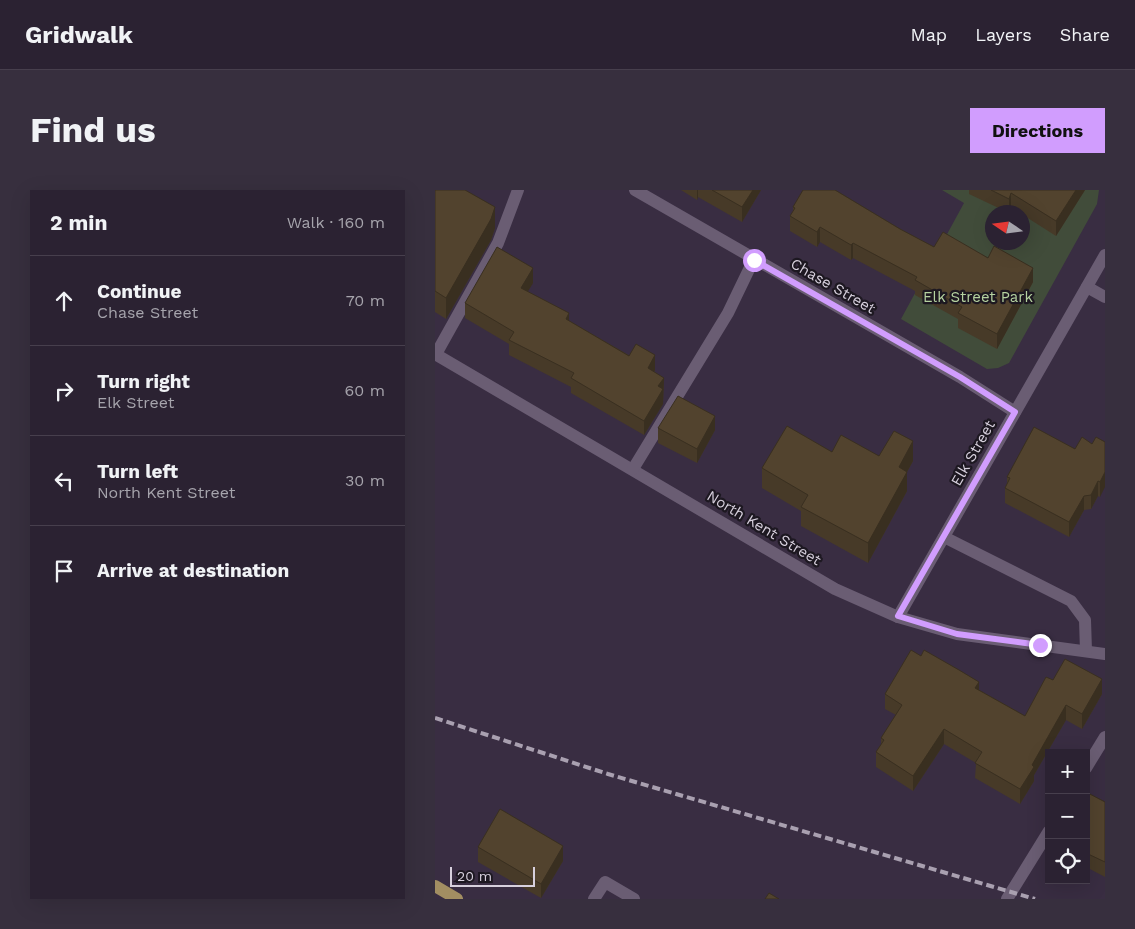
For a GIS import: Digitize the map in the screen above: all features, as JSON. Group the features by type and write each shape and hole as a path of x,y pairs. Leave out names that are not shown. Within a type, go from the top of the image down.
{"main road":[{"path":"435,886 457,899"}],"street":[{"path":"435,354 498,243 518,190"},
{"name":"Chase Street","path":"635,190 960,377 1015,412"},
{"name":"Elk Street","path":"898,616 1105,254"},
{"path":"633,469 728,313 754,260"},
{"path":"1087,287 1105,297"},
{"name":"North Kent Street","path":"435,354 835,589 898,616 957,634 1105,654"},
{"path":"944,537 1071,601 1085,620 1086,651"},
{"path":"1090,761 1105,737"},
{"path":"1007,899 1045,837"},
{"path":"594,899 605,882 634,899"}],"green space":[{"name":"Elk Street Park","path":"942,190 1099,190 1097,204 1009,363 998,368 987,369 901,319 964,203"}],"building":[{"path":"435,190 465,190 495,207 491,219 446,298 435,291"},
{"path":"712,190 753,190 742,207"},
{"path":"803,190 835,190 934,247 943,232 988,258 992,250 1001,250 1033,268 997,334 958,313 962,307 915,280 917,277 853,243 851,245 820,227 817,232 790,216 795,208 793,207"},
{"path":"991,190 1076,190 1056,221 1011,193 1009,199"},
{"path":"497,247 533,268 521,288 569,313 566,319 629,356 636,344 655,355 648,368 664,378 658,386 663,389 644,421 571,378 574,373 509,340 514,332 465,303"},
{"path":"678,396 715,416 697,449 658,428"},
{"path":"787,426 832,452 841,435 879,456 894,431 913,441 899,467 907,472 868,543 801,507 808,495 762,468"},
{"path":"1034,427 1075,449 1082,437 1092,444 1096,437 1105,442 1105,472 1091,495 1084,496 1069,522 1005,488 1010,478 1007,477"},
{"path":"911,650 921,656 924,650 959,670 979,682 975,688 1025,716 1046,677 1053,680 1065,659 1102,679 1082,714 1066,705 1032,765 1034,767 1020,789 975,763 982,752 944,729 913,776 876,752 884,740 881,738 902,705 885,694"},
{"path":"1090,794 1105,802 1105,862 1090,855"},
{"path":"500,809 563,846 541,884 478,847"},
{"path":"769,893 779,899 765,899"}],"railway":[{"path":"435,718 608,774 1035,899"}],"route":[{"path":"754,260 960,377 1015,412 898,616 957,634 1040,645"}]}
